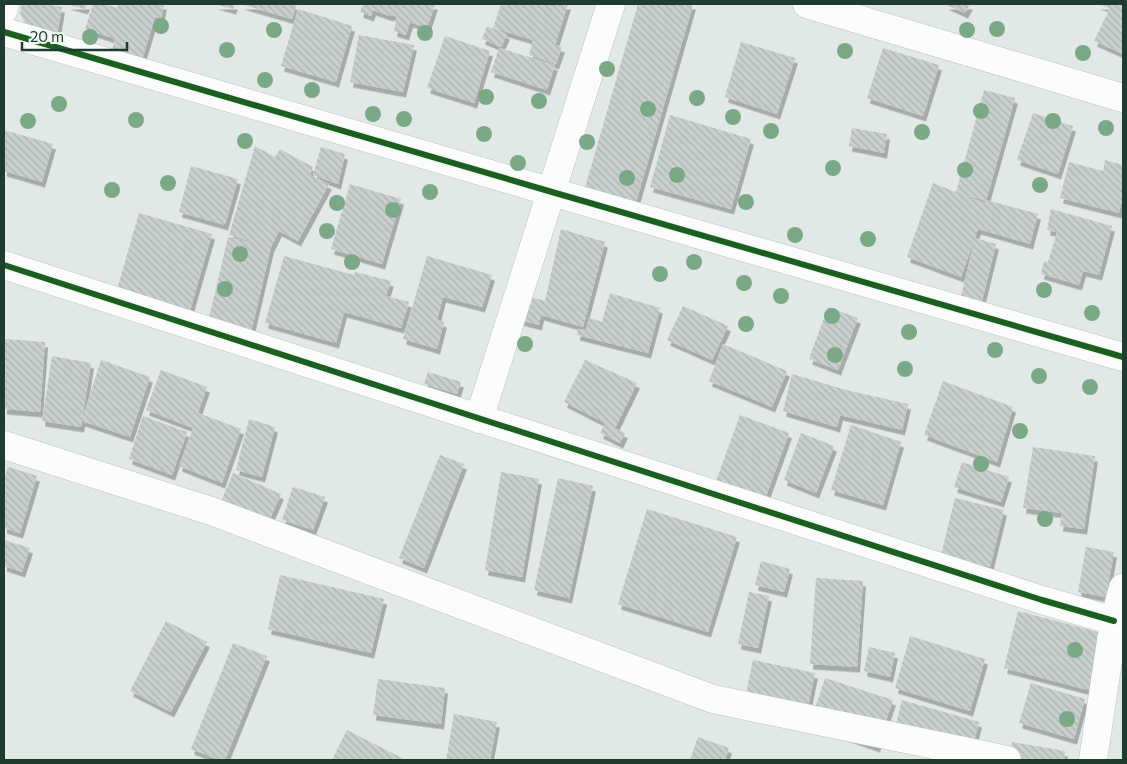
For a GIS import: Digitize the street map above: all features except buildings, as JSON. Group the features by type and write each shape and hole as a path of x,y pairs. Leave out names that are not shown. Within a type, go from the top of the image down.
{"street":[{"path":"4,10 5,4"},
{"path":"479,419 611,4"},
{"path":"807,4 1123,98"},
{"path":"4,32 1123,357"},
{"path":"4,264 479,419 1114,622"},
{"path":"4,445 211,511 713,699 1007,760"},
{"path":"1093,760 1114,622 1123,588"}],"cycle path":[{"path":"4,32 1123,357"},
{"path":"4,265 1042,600 1114,621"}]}
